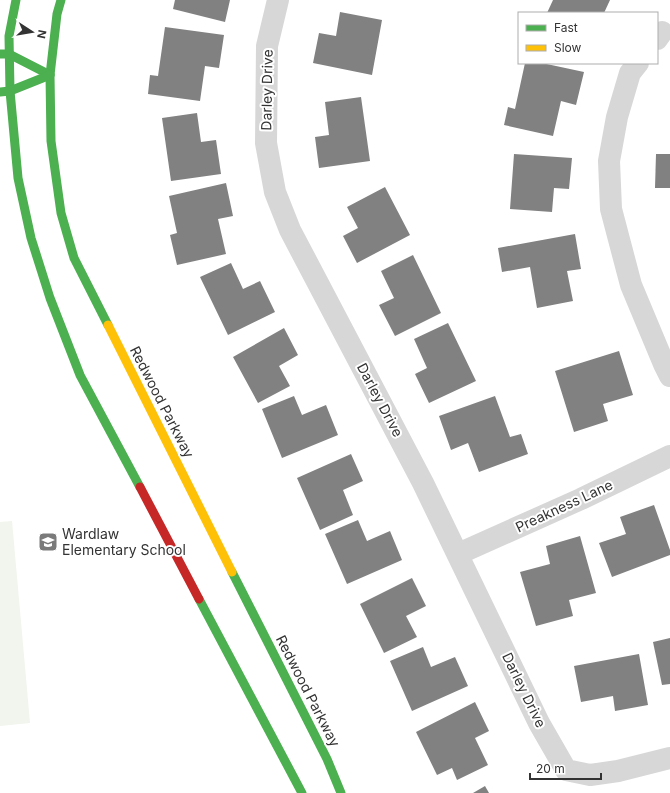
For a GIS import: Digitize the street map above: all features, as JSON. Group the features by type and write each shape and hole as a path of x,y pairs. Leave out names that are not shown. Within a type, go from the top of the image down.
{"main road":[{"path":"16,0 5,54 18,178 31,238 50,298 80,375 302,793"},
{"name":"Redwood Parkway","path":"61,0 57,14 50,75 52,148 61,213 74,258 327,759 341,793"},
{"path":"5,54 50,75"},
{"path":"0,92 10,91 50,75"}],"street":[{"name":"Darley Drive","path":"278,0 267,46 266,143 275,192 290,230 423,483 539,723 566,770 590,775 618,771 670,758"},
{"path":"637,64 630,73 618,117 609,161 611,209 631,285 670,376"},
{"name":"Preakness Lane","path":"458,554 581,499 670,456"}],"shaded area":[{"path":"12,521 30,723 0,726 0,522"}],"building":[{"path":"175,0 230,0 225,22 173,9"},
{"path":"553,0 610,0 604,12 547,12"},
{"path":"340,12 382,20 372,75 313,63 319,33 336,36"},
{"path":"165,27 224,35 219,68 205,66 200,101 148,94 150,75 158,76"},
{"path":"525,64 547,64 584,72 576,105 561,101 553,136 504,125 508,107 515,109"},
{"path":"361,97 370,161 319,168 315,137 329,135 325,102"},
{"path":"197,113 201,142 216,140 221,174 171,181 162,118"},
{"path":"514,154 572,158 569,189 554,188 552,212 510,209"},
{"path":"656,154 670,154 670,188 655,188"},
{"path":"226,183 233,216 218,219 226,254 177,265 170,235 177,233 169,196"},
{"path":"385,187 410,235 357,263 343,236 358,228 347,207"},
{"path":"575,234 581,269 567,271 573,301 537,308 530,267 502,272 498,248"},
{"path":"413,255 441,313 395,336 379,305 394,298 381,271"},
{"path":"231,263 243,289 260,281 275,312 228,335 200,277"},
{"path":"448,323 476,381 429,403 415,374 427,368 414,339"},
{"path":"284,328 298,355 279,366 290,386 258,403 233,357"},
{"path":"619,351 633,395 603,404 608,421 574,432 555,371"},
{"path":"294,396 302,415 326,405 338,435 282,458 262,409"},
{"path":"495,396 510,437 521,434 528,454 479,472 468,443 451,450 439,416"},
{"path":"351,454 363,481 343,490 353,515 320,530 297,478"},
{"path":"654,505 670,550 670,555 612,577 599,543 626,534 620,517"},
{"path":"358,520 367,541 390,531 402,560 347,584 325,534"},
{"path":"580,536 596,593 569,600 573,616 536,626 520,572 550,564 546,546"},
{"path":"412,578 426,606 406,616 417,637 384,653 360,604"},
{"path":"670,638 670,684 662,685 653,642"},
{"path":"423,647 431,667 455,657 468,686 412,711 390,661"},
{"path":"639,654 648,705 615,711 613,696 581,702 574,666"},
{"path":"475,702 489,731 475,738 488,765 457,780 452,768 437,775 416,732"},
{"path":"485,786 489,793 473,793"}],"traffic: fast":[{"path":"16,0 9,36 10,91 18,178 31,238 50,298 80,375 140,487"},
{"path":"61,0 57,14 50,75 51,141 61,213 74,258 108,325"},
{"path":"0,54 9,54 50,75"},
{"path":"0,92 10,91 50,75"},
{"path":"232,572 327,759 341,793"},
{"path":"199,599 302,793"}],"traffic: slow":[{"path":"108,325 232,572"}],"traffic: jam":[{"path":"140,487 199,599"}],"place":[{"name":"Wardlaw Elementary School","path":"48,542"}]}
